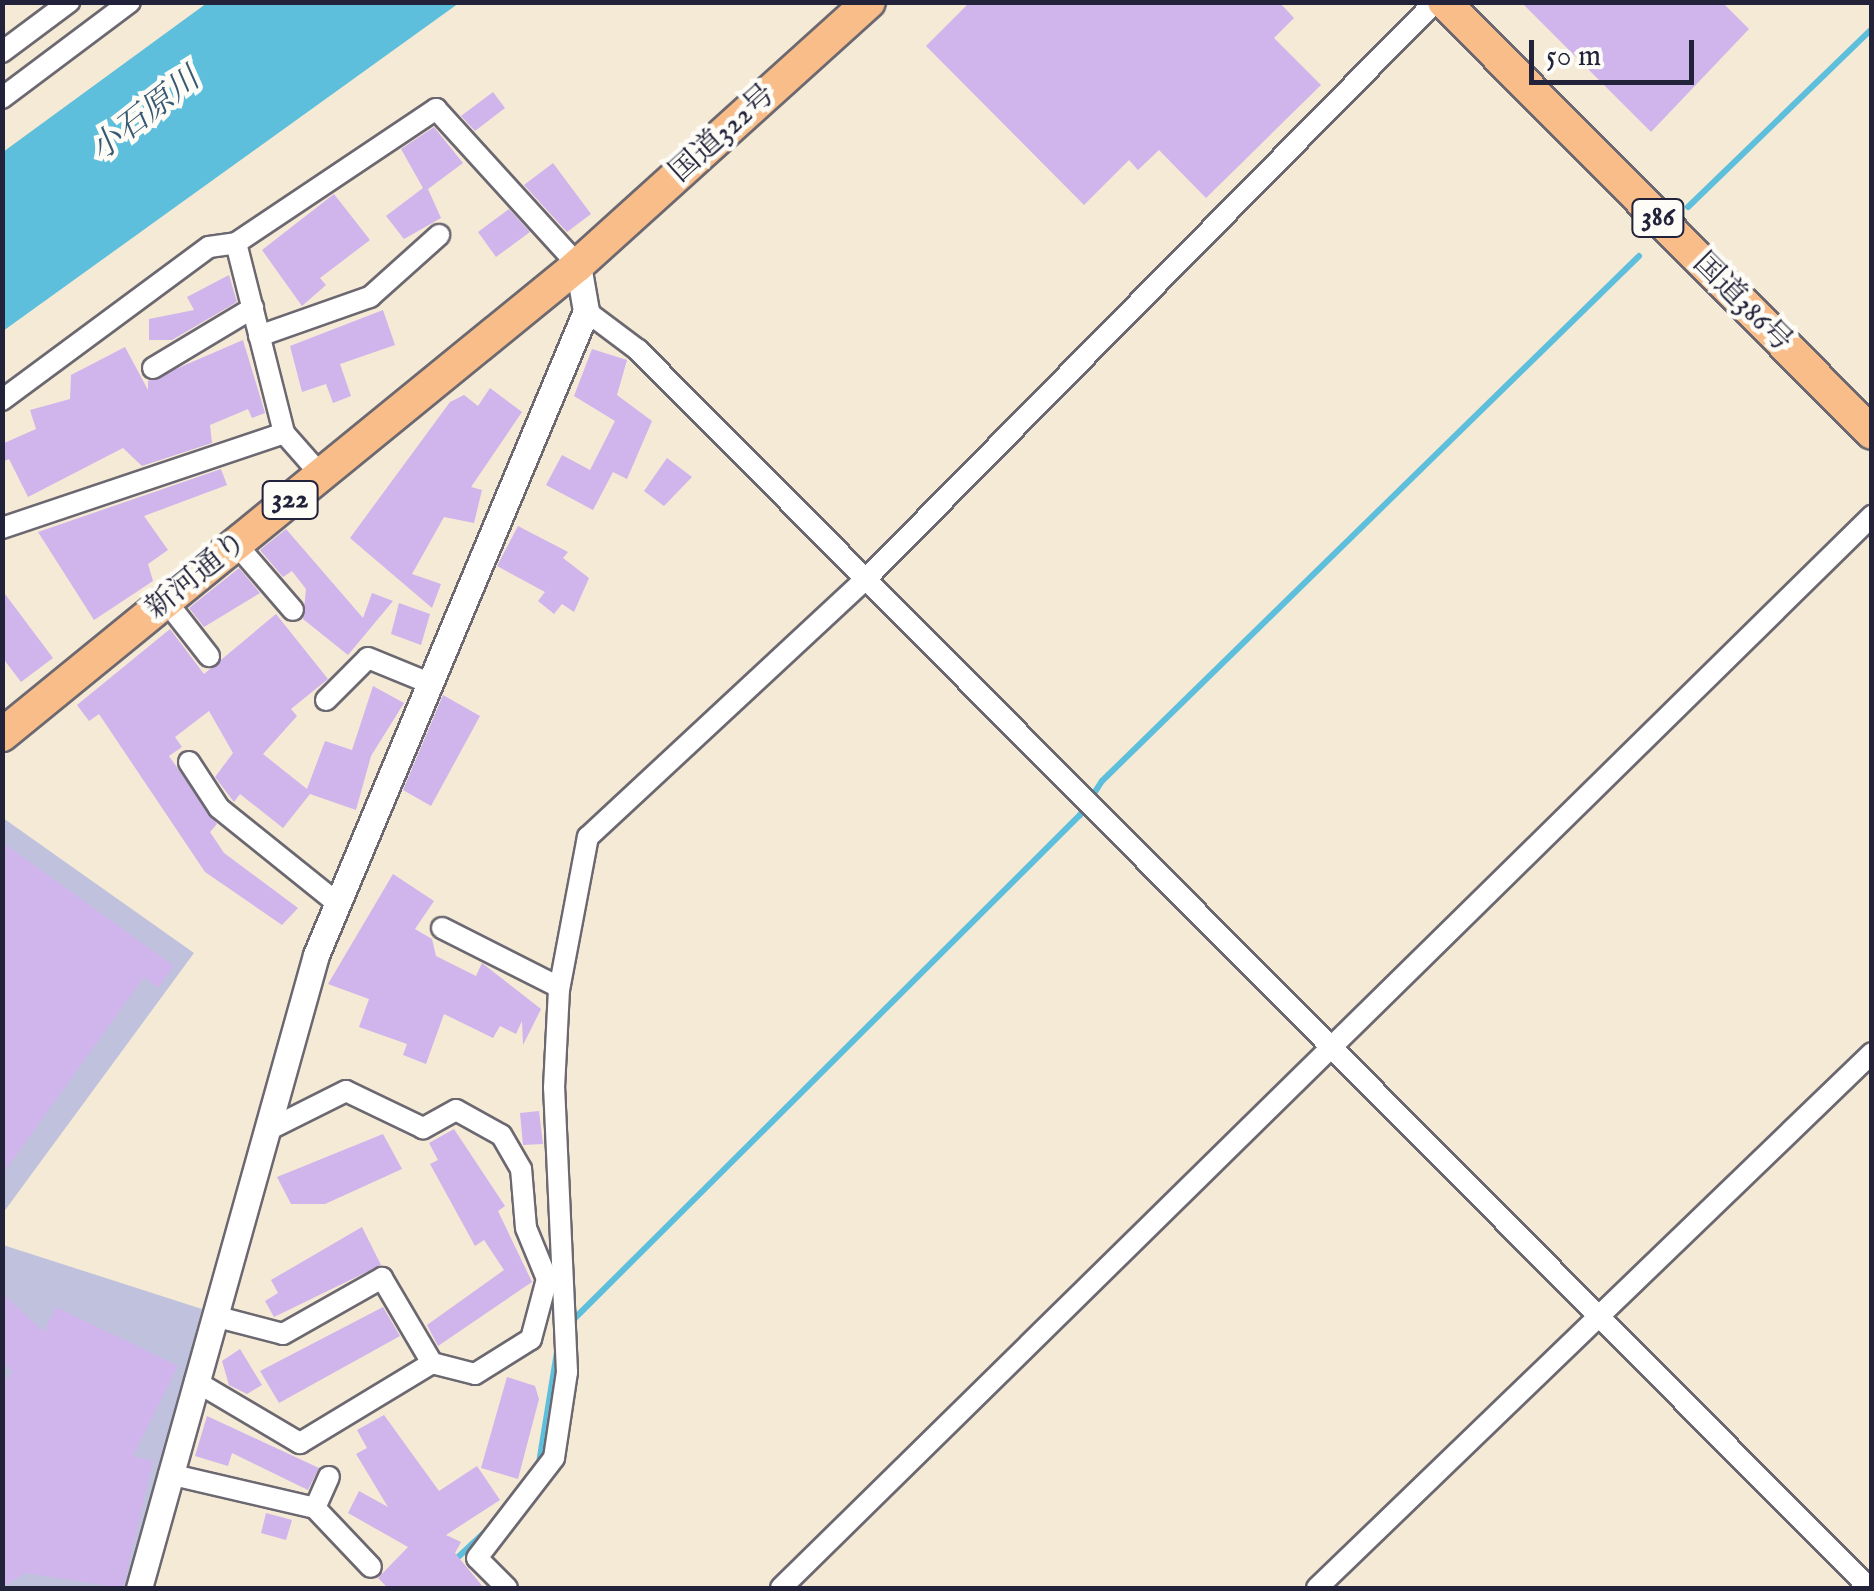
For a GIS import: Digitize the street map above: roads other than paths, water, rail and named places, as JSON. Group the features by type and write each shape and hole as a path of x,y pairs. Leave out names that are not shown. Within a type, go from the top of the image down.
{"highway":[{"name":"国道322号","path":"578,265 869,2"},
{"name":"国道386号","path":"1444,2 1872,432"},
{"name":"新河通り","path":"2,735 578,265"}],"street":[{"path":"2,52 69,2"},
{"path":"2,98 130,2"},
{"path":"507,1588 477,1558 554,1458 566,1346 560,987 588,837 865,580 1435,2"},
{"path":"2,400 209,247 236,243 436,109 578,265 586,311 337,903 266,1131 139,1588"},
{"path":"260,336 370,297 440,235"},
{"path":"236,243 284,434 320,475"},
{"path":"153,368 253,308"},
{"path":"586,311 638,350 1330,1055 1870,1588"},
{"path":"2,528 284,434"},
{"path":"781,1588 1330,1055 1872,516"},
{"path":"236,544 293,610"},
{"path":"166,602 209,656"},
{"path":"326,700 368,658 429,683"},
{"path":"188,762 218,808 337,903"},
{"path":"442,928 560,987"},
{"path":"1317,1588 1872,1053"},
{"path":"214,1316 283,1334 382,1278 432,1363 475,1374 532,1338 548,1279 526,1228 521,1169 501,1135 456,1110 423,1128 346,1090 266,1131"},
{"path":"195,1380 300,1442 432,1363"},
{"path":"169,1474 315,1508 371,1567"},
{"path":"315,1508 329,1477"}],"water":[{"name":"小石原川","path":"207,3 459,3 3,331 3,152"}],"waterway":[{"path":"1688,207 1872,29"},
{"path":"572,1321 1080,815 1102,781 1639,256"},
{"path":"539,1463 560,1334"},
{"path":"455,1560 486,1531"}]}
